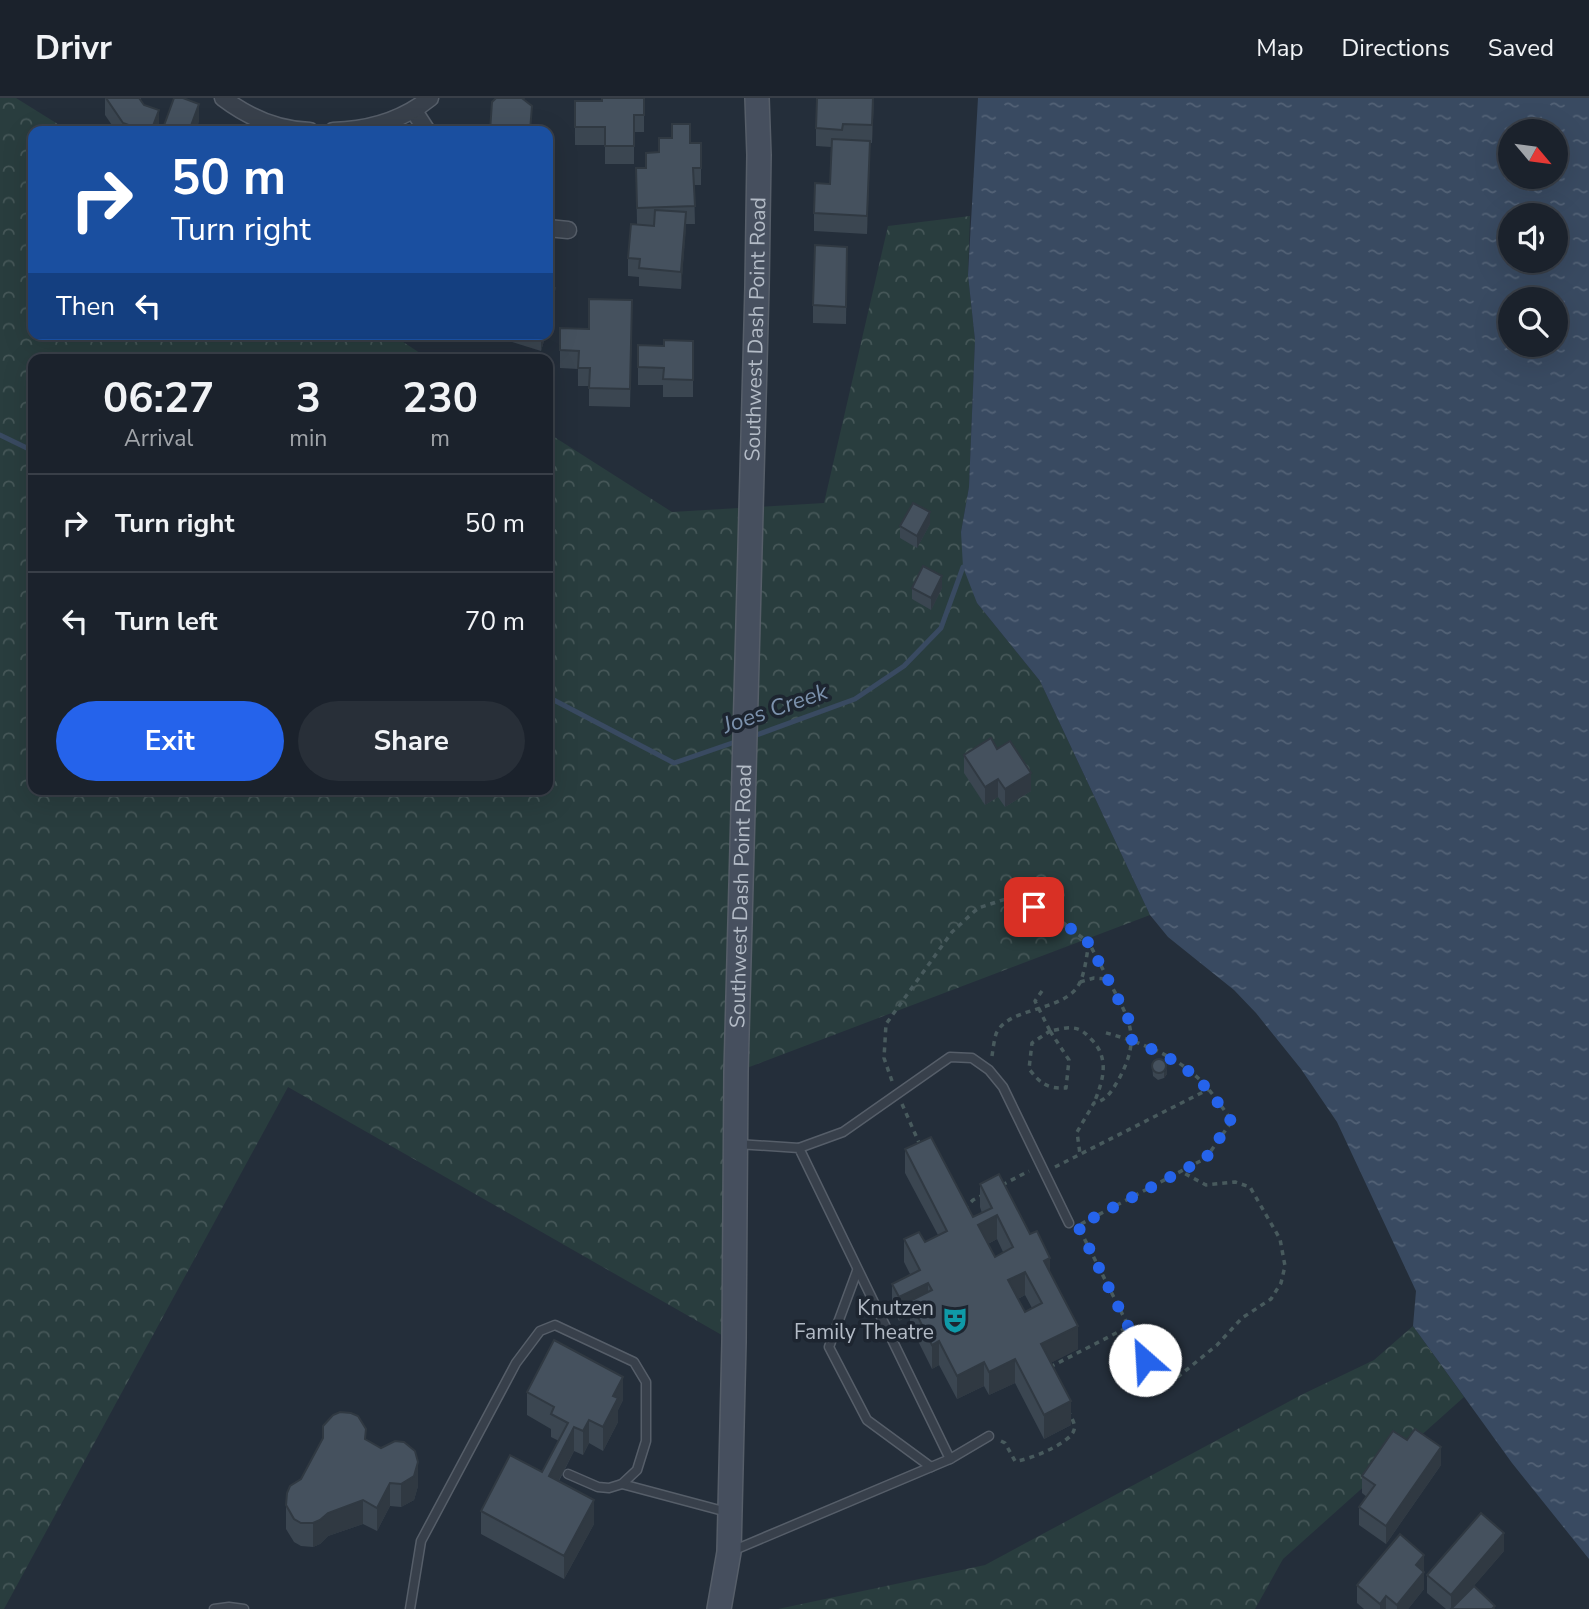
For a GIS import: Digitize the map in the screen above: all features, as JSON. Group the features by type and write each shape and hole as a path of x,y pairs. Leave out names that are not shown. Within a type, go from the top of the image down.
{"main road":[{"name":"Southwest Dash Point Road","path":"719,1609 729,1552 743,824 757,286 757,98"}],"street":[{"path":"223,98 270,124 281,126"},
{"path":"372,126 414,111 430,98"},
{"path":"414,111 424,126"},
{"path":"553,228 568,230"}],"lane":[{"path":"736,1144 799,1148 843,1132 950,1057 972,1058 989,1070 1003,1087 1069,1223"},
{"path":"799,1148 950,1459"},
{"path":"857,1271 829,1347 867,1420 931,1467"},
{"path":"410,1609 421,1541 516,1363 540,1331 555,1325 634,1362 646,1382 646,1441 637,1470 622,1484 609,1488 598,1487 568,1474"},
{"path":"729,1552 950,1459 989,1436"},
{"path":"622,1484 730,1512"},
{"path":"214,1609 244,1609"}],"path":[{"path":"922,1149 884,1058 886,1024 952,932 978,908 1012,897 1056,917 1089,943 1129,1020 1132,1040 1128,1061 1104,1101 1094,1103"},
{"path":"989,1070 997,1033 1006,1021 1039,1010 1074,991 1080,982 1089,943"},
{"path":"1080,982 1094,978 1108,979"},
{"path":"1042,991 1035,1001 1051,1031 1069,1060 1066,1088 1042,1086 1029,1069 1032,1043 1051,1031 1072,1028 1084,1031 1096,1044 1104,1063 1102,1083 1077,1132 1080,1154"},
{"path":"1102,1032 1132,1040 1169,1057 1209,1089 1231,1121 1206,1158 1180,1171 1078,1226 1154,1377 1162,1382 1179,1376 1217,1345 1242,1318 1271,1299 1281,1283 1285,1266 1280,1239 1250,1188 1235,1182 1206,1185 1180,1171"},
{"path":"995,1188 1080,1154 1209,1089"},
{"path":"960,1213 973,1200 984,1194"},
{"path":"1045,1370 1128,1326"},
{"path":"989,1436 1005,1443 1016,1461 1026,1461 1069,1438 1074,1431 1074,1422 1068,1411"}],"green space":[{"path":"0,98 16,98 61,126 28,126 28,340 400,340 421,354 28,354 28,795 553,795 553,436 672,512 824,503 888,226 970,216 968,275 975,340 969,487 961,532 977,603 1040,681 1150,915 736,1072 734,1342 288,1087 4,1609 0,1609"},
{"path":"1413,1326 1464,1397 1283,1559 1255,1609 778,1609 985,1565 1301,1395 1374,1360"}],"water":[{"path":"978,98 1589,98 1589,1559 1512,1463 1413,1326 1416,1291 1337,1122 1301,1069 1256,1013 1234,990 1168,937 1150,915 1040,681 977,603 963,567 961,532 969,487 975,340 968,275"}],"building":[{"path":"106,98 139,98 144,105 159,110 153,126 131,126 123,123"},
{"path":"174,98 183,98 199,104 191,126 164,126"},
{"path":"496,98 524,98 532,106 530,126 490,126 492,102"},
{"path":"602,98 644,98 644,115 634,115 634,146 605,146 605,127 575,127 575,101 602,101"},
{"path":"817,98 873,98 872,125 843,124 842,130 816,128"},
{"path":"672,124 690,124 690,143 701,143 701,168 693,168 695,206 637,208 636,168 646,168 646,153 659,152 659,138 672,138"},
{"path":"832,139 870,141 867,216 814,213 815,183 830,184"},
{"path":"655,210 686,212 681,272 639,268 640,259 628,258 631,224 654,226"},
{"path":"815,245 847,247 846,307 813,305"},
{"path":"589,299 632,300 630,389 589,388 590,368 578,368 579,351 560,350 560,328 589,329"},
{"path":"664,340 693,341 693,380 663,379 664,368 638,367 638,345 664,346"},
{"path":"913,503 930,512 917,536 900,526"},
{"path":"923,566 942,576 931,598 912,588"},
{"path":"991,738 997,749 1010,741 1031,773 1005,789 998,779 985,787 964,755"},
{"path":"1156,1059 1162,1059 1166,1066 1162,1073 1156,1073 1152,1069 1152,1063"},
{"path":"931,1137 973,1217 992,1208 980,1184 999,1174 1030,1234 1037,1231 1050,1258 1044,1261 1078,1326 1041,1344 1071,1401 1044,1415 1015,1359 989,1372 984,1362 957,1376 939,1341 932,1345 910,1301 932,1290 928,1283 899,1297 892,1284 920,1270 904,1239 919,1232 925,1242 947,1231 905,1149","holes":["997,1215 1013,1247 995,1257 978,1225","1025,1272 1042,1303 1025,1312 1008,1280"]},
{"path":"554,1340 623,1377 613,1396 618,1398 603,1427 589,1420 583,1431 574,1427 549,1476 594,1500 564,1556 481,1511 510,1455 542,1472 568,1423 551,1414 554,1407 527,1392"},
{"path":"340,1412 358,1416 366,1429 365,1439 381,1448 395,1441 404,1442 415,1451 418,1462 414,1476 401,1484 390,1483 377,1508 363,1500 328,1513 313,1523 301,1523 294,1519 286,1505 287,1493 290,1486 301,1479 323,1438 323,1426 333,1415"},
{"path":"1415,1429 1441,1447 1386,1526 1359,1507 1375,1485 1362,1476 1393,1431 1407,1440"},
{"path":"1481,1513 1504,1533 1451,1595 1427,1575"},
{"path":"1400,1534 1424,1555 1416,1565 1424,1572 1397,1605 1386,1596 1380,1604 1357,1585"},
{"path":"1474,1586 1495,1606 1492,1609 1451,1609"}],"waterway":[{"name":"Joes Creek","path":"0,435 28,449"},
{"name":"Joes Creek","path":"751,737 855,699 904,666 941,628 963,567"},
{"name":"Joes Creek","path":"553,700 674,763 738,741"}],"place":[{"name":"Knutzen Family Theatre","path":"955,1320"}],"route":[{"path":"1034,907 1056,917 1089,943 1129,1020 1132,1040 1169,1057 1196,1076 1209,1089 1231,1121 1206,1158 1078,1226 1145,1360"}]}
